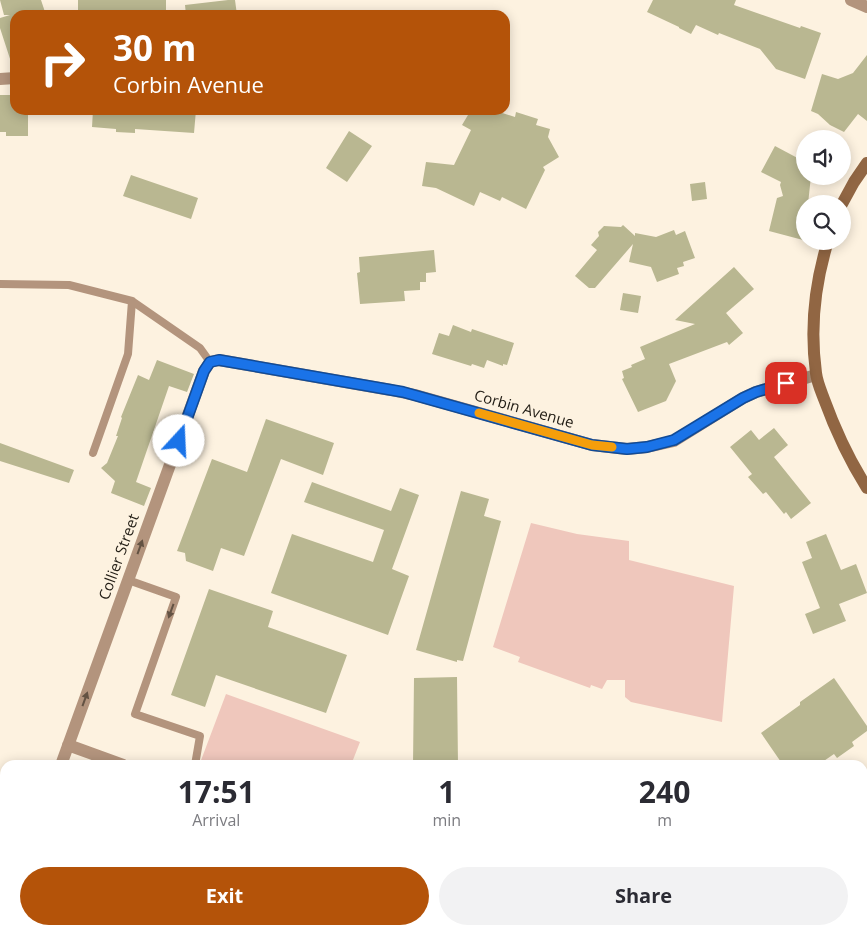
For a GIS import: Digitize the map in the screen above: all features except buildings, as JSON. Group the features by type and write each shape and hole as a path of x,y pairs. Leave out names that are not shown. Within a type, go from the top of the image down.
{"main road":[{"path":"847,195 867,164"},
{"path":"825,250 820,268 814,318 816,375 833,424 850,462 867,488"}],"street":[{"path":"850,0 867,7"},
{"name":"Corbin Avenue","path":"210,362 219,360 399,391 592,445 627,449 647,447 674,440 756,392 816,375"},
{"name":"Collier Street","path":"63,760 204,371 210,362"},
{"path":"68,745 109,760"}],"lane":[{"path":"0,284 69,285 132,301 200,348 210,362"},
{"path":"93,453 128,354 132,301"},
{"path":"128,580 176,597 135,714 200,736 196,760"}],"shaded area":[{"path":"531,523 577,534 629,541 629,560 734,586 722,722 631,702 625,697 625,680 607,680 602,689 591,685 590,688 518,662 520,657 493,647"},
{"path":"226,694 360,742 353,760 201,760"}],"slow traffic":[{"path":"479,413 592,445 612,447"}],"route":[{"path":"179,441 204,371 210,362 219,360 403,392 592,445 627,449 647,447 674,440 743,398 786,383"}]}
